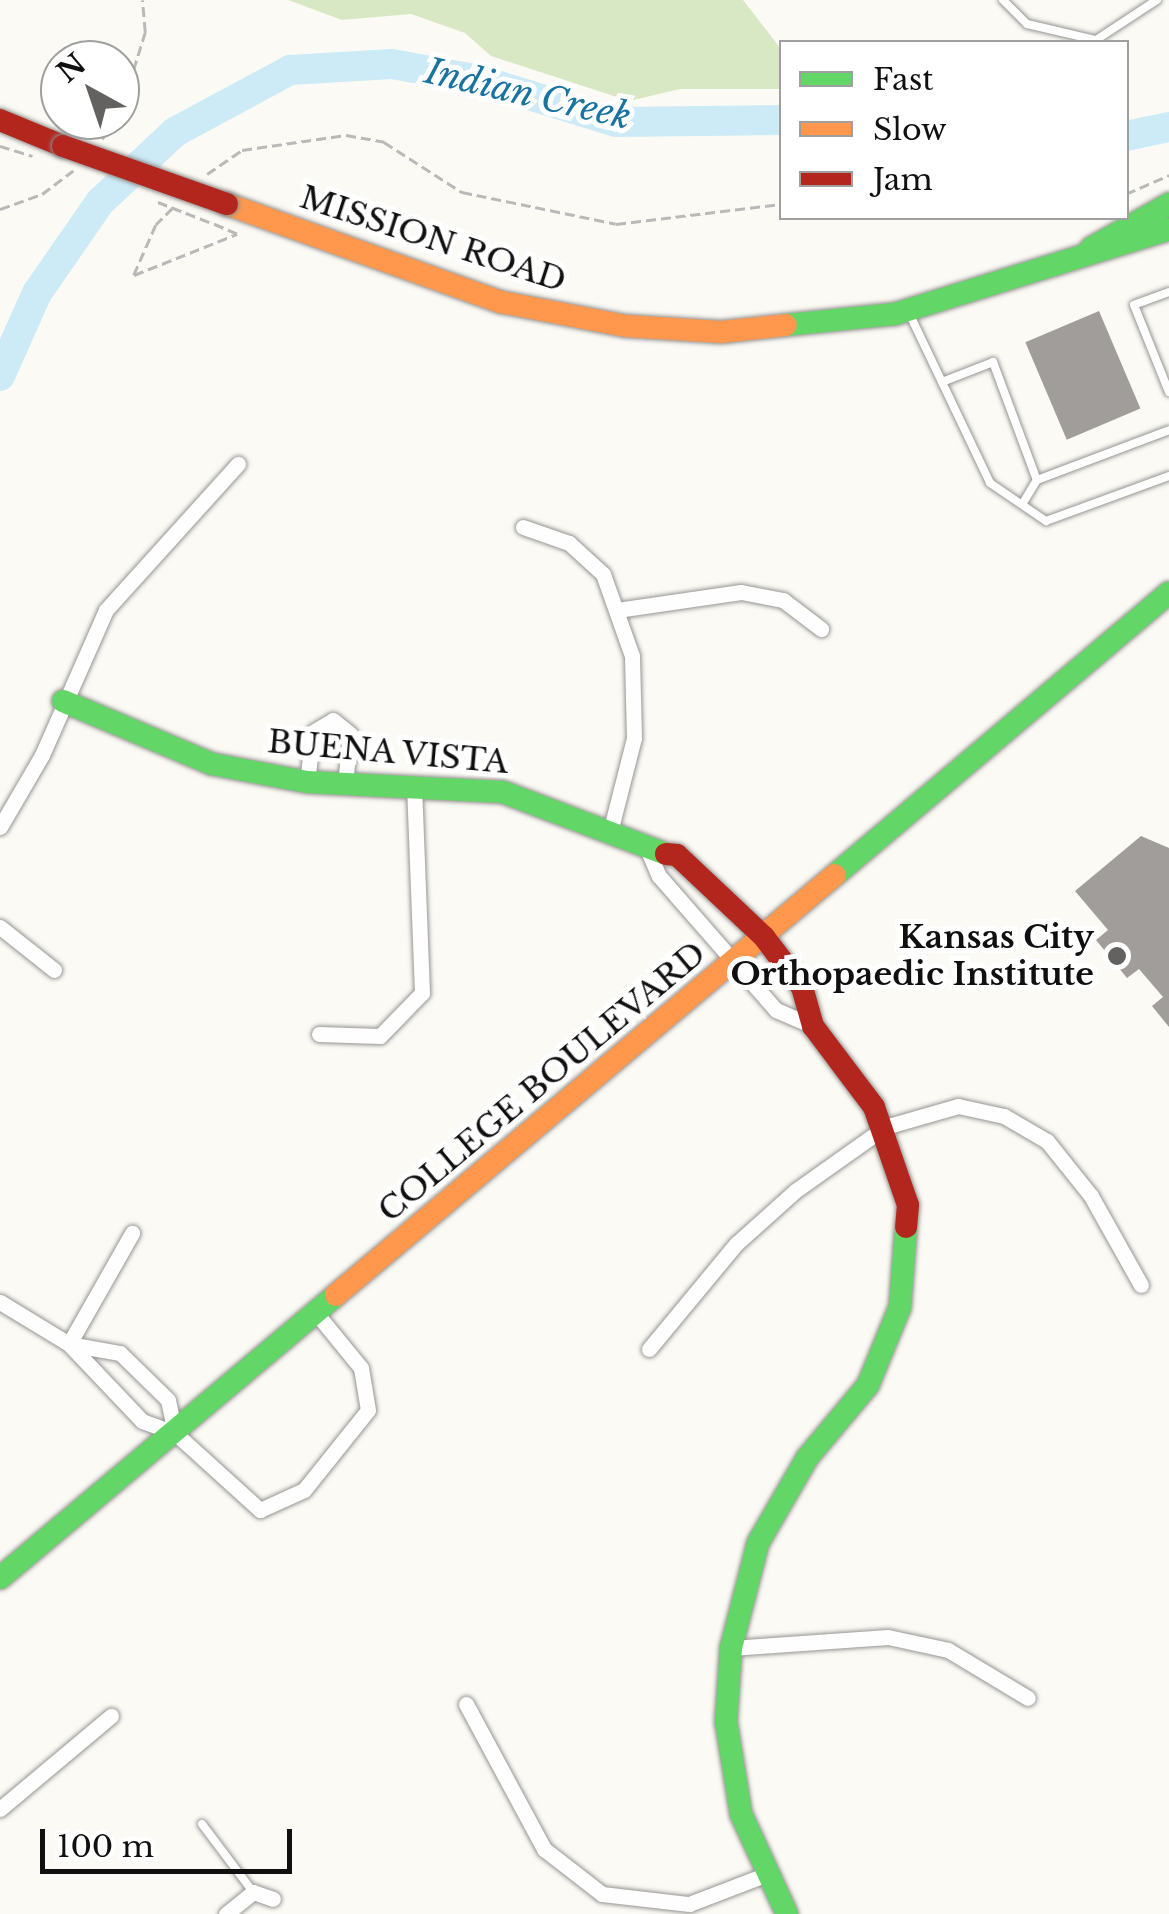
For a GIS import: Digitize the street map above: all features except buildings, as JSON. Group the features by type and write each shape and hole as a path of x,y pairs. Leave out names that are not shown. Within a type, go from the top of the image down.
{"main road":[{"name":"MISSION ROAD","path":"0,120 56,153 220,214 502,302 626,326 756,330 908,310 1091,248 1169,229"},
{"name":"MISSION ROAD","path":"1091,248 1114,228 1169,204"},
{"name":"COLLEGE BOULEVARD","path":"0,1578 1169,593"},
{"name":"BUENA VISTA","path":"63,701 160,747 306,782 503,792 610,832 649,853 677,855 764,937 802,987 813,1026 885,1127 908,1205 900,1307 868,1385 808,1458 758,1543 730,1648 730,1757 765,1875 788,1914"}],"street":[{"path":"0,827 124,584 238,464"},
{"path":"522,526 569,543 592,561 617,610 636,689 634,738 610,832"},
{"path":"617,610 742,592 784,600 822,629"},
{"path":"306,782 313,732 334,720 350,734 346,785"},
{"path":"319,1034 380,1036 422,993 414,786"},
{"name":"BUENA VISTA","path":"649,853 659,876 776,1010 813,1026"},
{"path":"0,926 54,970"},
{"path":"649,1349 762,1219 885,1127 958,1106 1031,1130 1091,1196 1141,1285"},
{"path":"68,1344 132,1233"},
{"path":"0,1302 68,1344 142,1421 176,1432 241,1501 260,1510 304,1490 358,1428 370,1393 361,1368 317,1314"},
{"path":"68,1344 120,1353 168,1400 176,1432"},
{"path":"730,1648 888,1637 948,1650 1028,1698"},
{"path":"466,1704 544,1848 602,1894 690,1904 765,1875"},
{"path":"0,1809 111,1716"},
{"path":"226,1914 253,1892 273,1899"}],"lane":[{"path":"1003,0 1028,24 1096,40 1157,0"},
{"path":"1169,292 1134,305 1169,392"},
{"path":"908,310 990,483 1046,521 1169,476"},
{"path":"942,382 993,362 1037,480"},
{"path":"1023,503 1037,480 1169,430"},
{"path":"202,1824 253,1892"}],"path":[{"path":"140,48 145,32 142,0"},
{"path":"195,186 242,150 346,135 384,142 462,192 616,224 779,204"},
{"path":"98,144 101,140"},
{"path":"0,146 56,153"},
{"path":"0,208 42,194 76,169"},
{"path":"1129,193 1169,175"},
{"path":"182,199 156,225 134,275 237,234 220,214"}],"green space":[{"path":"288,0 743,0 779,46 779,89 680,89 629,101 491,56 465,33 411,14 342,20"}],"waterway":[{"name":"Indian Creek","path":"0,376 37,293 100,202 175,132 290,70 392,64 480,80 616,122 779,120"},
{"name":"Indian Creek","path":"1129,135 1169,127"}],"traffic: fast":[{"path":"1091,248 1169,204"},
{"path":"786,325 895,314 1169,229"},
{"path":"835,875 1169,593"},
{"path":"63,701 212,764 307,782 503,792 666,854"},
{"path":"787,1914 741,1814 726,1721 731,1648 758,1543 807,1458 868,1385 900,1307 906,1227"},
{"path":"0,1578 336,1295"}],"traffic: slow":[{"path":"227,204 501,302 626,326 721,332 786,325"},
{"path":"336,1295 835,875"}],"traffic: jam":[{"path":"0,120 63,146"},
{"path":"63,146 227,204"},
{"path":"666,854 677,855 764,937 802,987 813,1026 874,1107 908,1205 906,1227"}],"place":[{"name":"Kansas City Orthopaedic Institute","path":"1117,956"}]}
